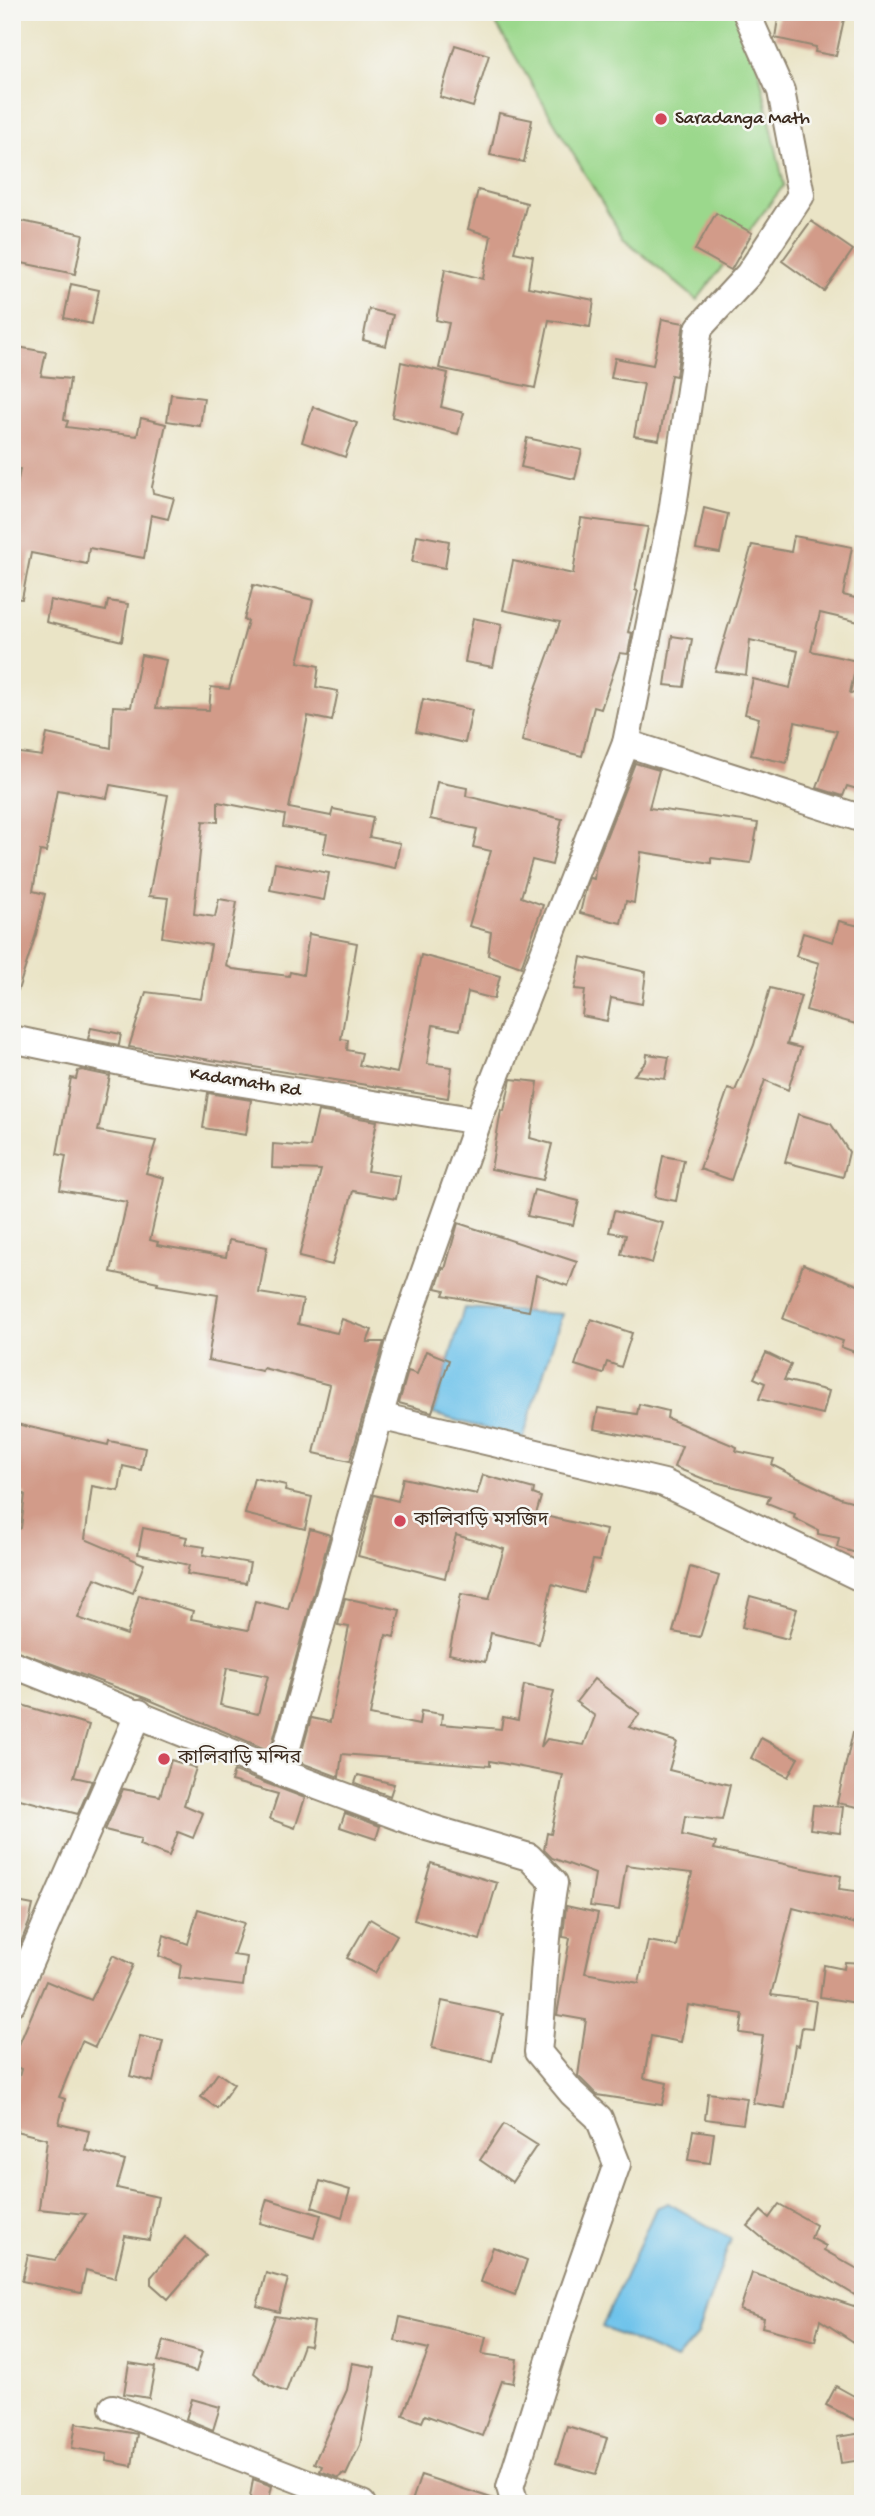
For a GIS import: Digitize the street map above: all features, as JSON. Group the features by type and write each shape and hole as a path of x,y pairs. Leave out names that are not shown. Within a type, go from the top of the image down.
{"street":[{"path":"281,1772 401,1339 478,1121 626,743 672,513 699,328 749,274 801,195 781,91 746,12"},
{"path":"626,743 863,819"},
{"name":"Kadarnath Rd","path":"12,1039 150,1068 478,1121"},
{"path":"379,1416 664,1483 863,1579"},
{"path":"12,1664 281,1772 427,1827 529,1857 554,1884 546,1927 544,1994 538,2052 572,2093 599,2118 617,2164 563,2318 510,2487 514,2503"},
{"path":"12,2002 139,1713"},
{"path":"113,2408 362,2504"}],"green space":[{"name":"Saradanga Math","path":"489,12 738,12 755,52 784,185 697,300 623,238"}],"water":[{"path":"464,1308 562,1314 523,1439 433,1414"},
{"path":"668,2203 731,2239 697,2335 676,2360 602,2327 656,2208"}],"building":[{"path":"779,12 813,12 844,19 836,56 815,52 816,47 775,38"},
{"path":"455,45 489,55 473,107 440,97"},
{"path":"499,113 532,120 524,162 490,155"},
{"path":"478,190 527,203 514,252 533,256 528,287 594,300 590,327 549,320 535,388 439,368 449,323 436,320 445,269 483,279 491,236 468,229"},
{"path":"716,213 752,233 731,270 695,250"},
{"path":"12,219 83,234 75,274 12,261"},
{"path":"811,221 853,250 824,291 782,261"},
{"path":"71,284 99,290 92,324 64,318"},
{"path":"369,309 393,315 386,346 363,340"},
{"path":"662,319 684,323 676,376 671,375 659,440 634,436 644,384 611,378 615,358 653,365"},
{"path":"12,346 46,352 41,376 70,379 64,420 68,421 66,427 137,436 141,418 166,424 152,487 153,493 174,498 168,519 151,515 144,558 89,548 87,564 31,553 22,599 12,598 12,513 20,469 12,468"},
{"path":"401,362 448,373 441,407 464,413 458,434 392,417"},
{"path":"171,394 204,398 200,426 167,421"},
{"path":"313,407 357,423 345,457 302,442"},
{"path":"527,438 582,450 575,479 521,467"},
{"path":"704,508 728,514 720,553 696,549"},
{"path":"581,518 648,527 635,590 638,591 628,632 632,633 628,654 620,653 601,709 594,707 582,756 522,741 530,705 560,622 503,610 513,561 573,574"},
{"path":"417,535 449,541 445,568 412,562"},
{"path":"794,536 852,547 843,595 863,600 863,623 820,613 811,651 857,661 850,693 863,695 863,791 847,786 843,796 817,788 837,731 795,722 787,763 751,755 759,718 745,714 753,679 790,688 798,651 750,640 746,675 715,671 752,545 791,552"},
{"path":"253,585 313,600 298,662 319,666 316,687 338,691 332,721 308,716 289,808 331,816 333,809 373,817 369,837 400,843 395,868 323,853 327,834 283,827 285,815 218,802 218,822 203,821 194,914 215,917 219,899 237,902 226,966 233,969 289,976 290,972 303,975 309,934 357,943 341,1039 348,1040 347,1050 362,1053 359,1065 397,1073 421,955 500,976 494,999 468,992 460,1030 433,1025 427,1064 452,1067 448,1098 129,1047 146,992 201,999 211,945 162,937 168,898 149,896 168,795 110,785 107,798 57,790 46,852 40,851 33,891 45,894 36,934 18,990 12,989 12,752 42,756 47,734 111,748 113,706 131,707 141,655 166,660 156,708 209,710 211,687 229,689 248,621 244,620"},
{"path":"50,600 106,611 108,601 128,604 122,641 46,622"},
{"path":"473,618 502,624 493,667 465,662"},
{"path":"672,636 692,639 684,687 665,685"},
{"path":"423,699 472,710 465,743 416,732"},
{"path":"635,763 659,770 649,808 758,823 751,863 711,858 711,863 641,852 634,903 626,901 621,923 580,913 586,888 590,878 594,879 596,863"},
{"path":"437,782 467,788 466,796 562,819 552,865 532,860 521,897 543,905 521,967 488,955 491,932 469,926 491,851 473,847 477,829 430,819"},
{"path":"275,863 329,873 324,900 270,890"},
{"path":"839,921 863,927 863,1026 806,1010 819,963 796,956 803,933 833,942"},
{"path":"581,957 646,972 642,1004 611,998 607,1021 582,1016 585,990 575,989"},
{"path":"770,988 801,996 787,1044 801,1048 788,1090 765,1080 731,1180 700,1169 728,1089 735,1091 754,1045"},
{"path":"91,1028 121,1034 119,1045 88,1039"},
{"path":"647,1054 669,1057 665,1079 634,1075 646,1062"},
{"path":"78,1071 110,1076 98,1131 156,1141 146,1173 164,1178 150,1240 158,1242 157,1245 226,1257 229,1240 267,1247 259,1293 303,1300 298,1324 337,1333 342,1319 372,1330 367,1342 384,1342 350,1461 314,1453 330,1385 263,1368 262,1371 208,1360 218,1295 157,1285 158,1282 111,1272 127,1202 60,1190 66,1156 57,1154 71,1078 76,1079"},
{"path":"511,1079 538,1082 530,1138 552,1144 543,1180 491,1169 501,1110 504,1111"},
{"path":"208,1093 251,1100 246,1135 203,1128"},
{"path":"318,1111 377,1121 367,1171 400,1176 396,1199 353,1191 332,1265 299,1257 321,1170 272,1168 273,1144 310,1147"},
{"path":"798,1114 831,1124 849,1152 843,1177 785,1162"},
{"path":"663,1156 684,1160 676,1201 655,1197"},
{"path":"534,1190 579,1201 573,1225 527,1216"},
{"path":"614,1211 663,1223 652,1263 621,1254 626,1235 609,1232"},
{"path":"458,1223 577,1262 568,1286 536,1275 529,1311 443,1295 445,1290 436,1288 443,1268 445,1269"},
{"path":"803,1264 863,1287 863,1355 841,1347 843,1341 783,1319"},
{"path":"591,1319 632,1333 621,1367 607,1362 603,1374 575,1365"},
{"path":"426,1351 449,1360 432,1412 399,1403 408,1371 417,1374"},
{"path":"766,1353 791,1365 784,1380 829,1391 823,1414 759,1399 765,1383 754,1378"},
{"path":"639,1404 668,1411 667,1418 737,1447 736,1451 774,1459 772,1465 840,1498 863,1504 863,1529 856,1553 837,1547 839,1538 818,1534 818,1530 794,1518 795,1514 767,1503 770,1496 704,1479 674,1467 682,1446 594,1429 598,1408 637,1414"},
{"path":"12,1423 108,1445 109,1441 145,1448 141,1470 123,1466 119,1491 92,1486 85,1539 144,1564 133,1593 95,1578 78,1618 127,1635 139,1595 193,1611 191,1619 248,1630 255,1601 288,1609 310,1529 330,1535 270,1751 145,1698 12,1649 12,1532 21,1528 25,1494 12,1492","holes":["227,1668 268,1676 258,1714 220,1705"]},
{"path":"483,1475 534,1489 533,1494 541,1497 536,1514 606,1530 599,1561 593,1560 584,1593 552,1584 539,1644 491,1633 485,1662 449,1654 461,1594 489,1599 504,1549 456,1535 445,1578 358,1556 374,1495 398,1501 403,1478 477,1494"},
{"path":"254,1478 286,1485 285,1491 312,1497 305,1529 245,1514"},
{"path":"143,1528 187,1537 185,1544 205,1547 203,1555 250,1563 246,1583 187,1574 189,1565 138,1554"},
{"path":"690,1567 719,1576 700,1637 673,1632"},
{"path":"750,1596 797,1609 788,1639 742,1627"},
{"path":"345,1598 400,1610 394,1637 386,1635 370,1715 419,1725 421,1711 442,1714 441,1724 501,1729 503,1717 518,1720 524,1685 554,1691 541,1747 547,1739 584,1745 595,1716 576,1702 594,1679 640,1714 629,1727 677,1742 669,1770 730,1785 722,1820 685,1816 682,1835 716,1843 714,1849 841,1876 839,1889 863,1892 860,1925 793,1908 771,1995 816,2001 812,2028 802,2027 799,2046 795,2045 785,2108 753,2103 763,2036 740,2033 743,2014 688,2005 681,2042 651,2036 644,2078 667,2083 662,2105 597,2095 578,2076 586,2020 557,2015 570,1938 563,1937 566,1906 598,1913 585,1973 639,1983 648,1941 676,1946 692,1873 626,1865 619,1910 590,1906 595,1874 552,1858 544,1850 547,1833 551,1834 563,1775 490,1761 490,1766 342,1754 339,1777 299,1762 311,1718 330,1722 349,1627 338,1625"},
{"path":"12,1702 89,1725 74,1777 92,1781 78,1814 12,1797"},
{"path":"853,1732 863,1732 863,1808 837,1803"},
{"path":"761,1738 798,1758 788,1777 751,1758"},
{"path":"171,1760 196,1768 184,1805 203,1813 193,1838 178,1832 169,1856 139,1845 141,1839 105,1830 123,1789 160,1796"},
{"path":"234,1771 305,1798 295,1828 270,1819 278,1794 231,1781"},
{"path":"358,1775 394,1784 390,1796 355,1783"},
{"path":"813,1805 843,1807 840,1833 810,1829"},
{"path":"345,1813 380,1826 376,1839 340,1827"},
{"path":"431,1863 497,1883 480,1940 414,1920"},
{"path":"12,1901 33,1905 29,1923 13,1961"},
{"path":"198,1909 244,1923 233,1955 247,1957 243,1986 179,1978 181,1965 159,1956 164,1935 188,1944"},
{"path":"370,1919 397,1935 375,1973 347,1958"},
{"path":"113,1955 133,1965 95,2047 82,2041 59,2097 65,2099 59,2124 89,2131 85,2150 125,2161 117,2188 158,2197 149,2240 125,2236 115,2278 86,2270 81,2293 22,2281 28,2255 55,2260 86,2214 39,2209 47,2139 12,2130 12,2104 21,2069 12,2065 12,2061 46,1981 91,2000"},
{"path":"845,1962 863,1963 863,2004 820,1997 824,1965 844,1969"},
{"path":"442,2001 503,2014 492,2061 432,2048"},
{"path":"140,2036 163,2041 153,2082 130,2076"},
{"path":"218,2073 234,2084 217,2108 201,2097"},
{"path":"708,2093 747,2098 743,2124 705,2119"},
{"path":"504,2124 537,2145 512,2182 480,2160"},
{"path":"693,2130 714,2133 710,2163 688,2160"},
{"path":"320,2181 350,2190 342,2217 312,2207"},
{"path":"267,2199 321,2215 314,2238 260,2223"},
{"path":"779,2204 816,2225 811,2238 826,2246 824,2250 863,2272 863,2300 767,2242 748,2226 761,2211 769,2218"},
{"path":"185,2237 206,2255 168,2299 151,2284 151,2277"},
{"path":"493,2247 527,2260 515,2295 481,2282"},
{"path":"266,2273 288,2279 279,2312 257,2306"},
{"path":"752,2273 863,2309 863,2348 820,2320 815,2341 762,2327 764,2318 740,2310"},
{"path":"275,2316 314,2322 310,2346 303,2345 286,2392 270,2386 254,2373"},
{"path":"400,2317 486,2337 482,2354 517,2359 513,2383 502,2381 482,2436 425,2415 422,2422 403,2415 429,2349 395,2341"},
{"path":"164,2341 202,2352 196,2372 158,2361"},
{"path":"129,2363 155,2367 149,2398 124,2394"},
{"path":"352,2363 375,2367 360,2445 346,2475 342,2474 339,2478 320,2471 322,2466 314,2463 347,2390"},
{"path":"836,2386 863,2401 863,2424 826,2405"},
{"path":"192,2399 220,2407 213,2430 186,2419"},
{"path":"76,2423 137,2434 132,2466 106,2461 107,2454 72,2448"},
{"path":"567,2426 607,2438 596,2474 556,2463"},
{"path":"863,2433 863,2460 841,2463 837,2437"},
{"path":"421,2475 497,2500 496,2504 411,2504"},
{"path":"253,2479 272,2486 268,2504 249,2504"}],"place":[{"name":"Saradanga Math","path":"661,119"},
{"name":"কালিবাড়ি মসজিদ","path":"400,1521"},
{"name":"কালিবাড়ি মন্দির","path":"164,1759"}]}
